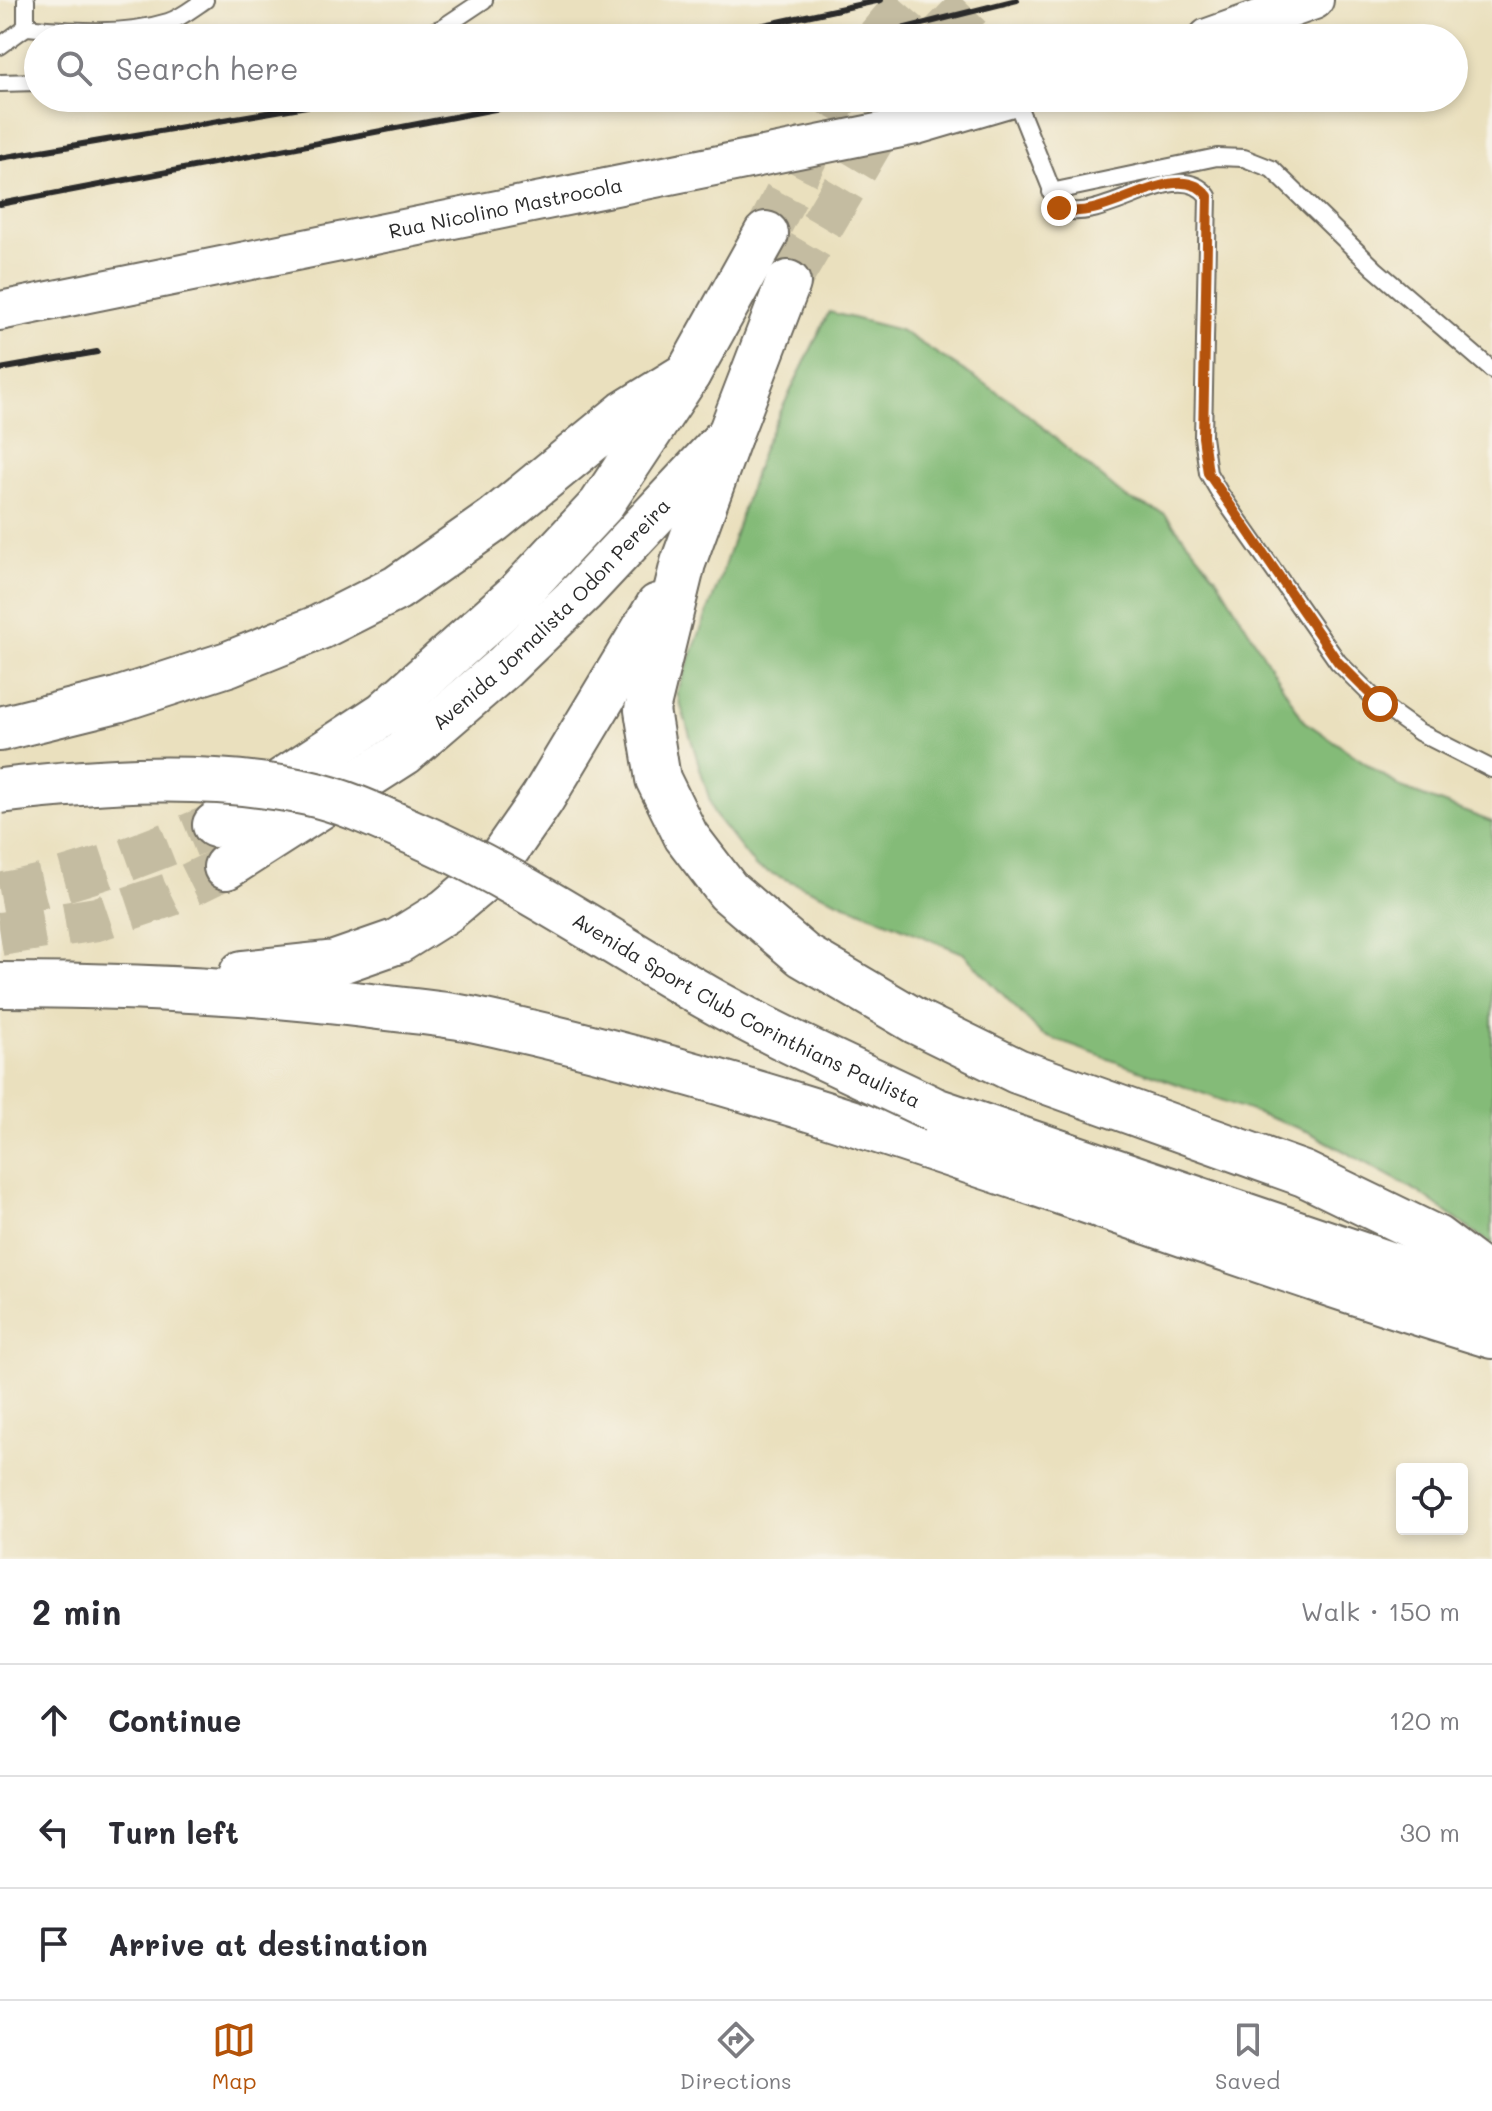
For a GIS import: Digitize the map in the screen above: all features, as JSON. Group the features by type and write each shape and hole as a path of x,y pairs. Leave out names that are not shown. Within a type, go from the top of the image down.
{"main road":[{"name":"Avenida Jornalista Odon Pereira","path":"215,825 385,713 518,594 601,505 688,374 766,234"},
{"name":"Avenida Jornalista Odon Pereira","path":"226,867 404,753 504,667 582,592 730,434 788,283"},
{"path":"0,729 117,700 228,664 320,627 397,588 494,520 625,413 688,374"},
{"path":"730,434 683,563 647,710 658,779 686,836 728,891 803,955 917,1022 1017,1071 1304,1174 1436,1238 1492,1280"},
{"path":"108,985 335,963 398,941 446,911 490,874 542,799 683,563"},
{"name":"Avenida Sport Club Corinthians Paulista","path":"0,791 63,783 186,779 250,783 326,798 456,852 710,999 935,1110 1492,1299"},
{"path":"0,985 108,985 275,994 467,1018 613,1053 819,1113 1492,1336"}],"street":[{"path":"1252,24 1314,0"},
{"name":"Rua Nicolino Mastrocola","path":"0,311 885,132 957,112"}],"lane":[{"path":"26,0 26,24"},
{"path":"160,24 170,22 205,0"},
{"path":"448,24 484,0"},
{"path":"0,46 24,28"},
{"path":"0,83 24,82"},
{"path":"1020,112 1059,208 1090,212 1163,185 1185,184 1202,188 1208,196 1203,437 1208,473 1304,616 1356,683 1419,732 1492,769"},
{"path":"1051,192 1217,157 1244,158 1272,169 1375,269 1492,370"}],"green space":[{"path":"829,312 900,330 1013,402 1126,498 1165,514 1216,577 1304,721 1402,788 1492,822 1492,1245 1417,1191 1309,1132 1042,1035 963,953 756,867 714,814 677,693 720,579 763,448"}],"tunnel":[{"path":"890,24 910,0"},
{"path":"953,24 976,0"},
{"path":"766,234 829,112"},
{"path":"788,283 889,112"},
{"path":"0,895 83,874 215,825"},
{"path":"0,934 97,919 169,895 226,867"}],"railway":[{"path":"769,24 881,0"},
{"path":"922,24 1017,0"},
{"path":"0,158 271,112"},
{"path":"0,204 480,112"},
{"path":"0,369 97,352"}],"route":[{"path":"1059,208 1070,213 1090,212 1163,185 1185,184 1202,188 1208,196 1203,437 1208,473 1256,548 1338,662 1380,704"}]}
